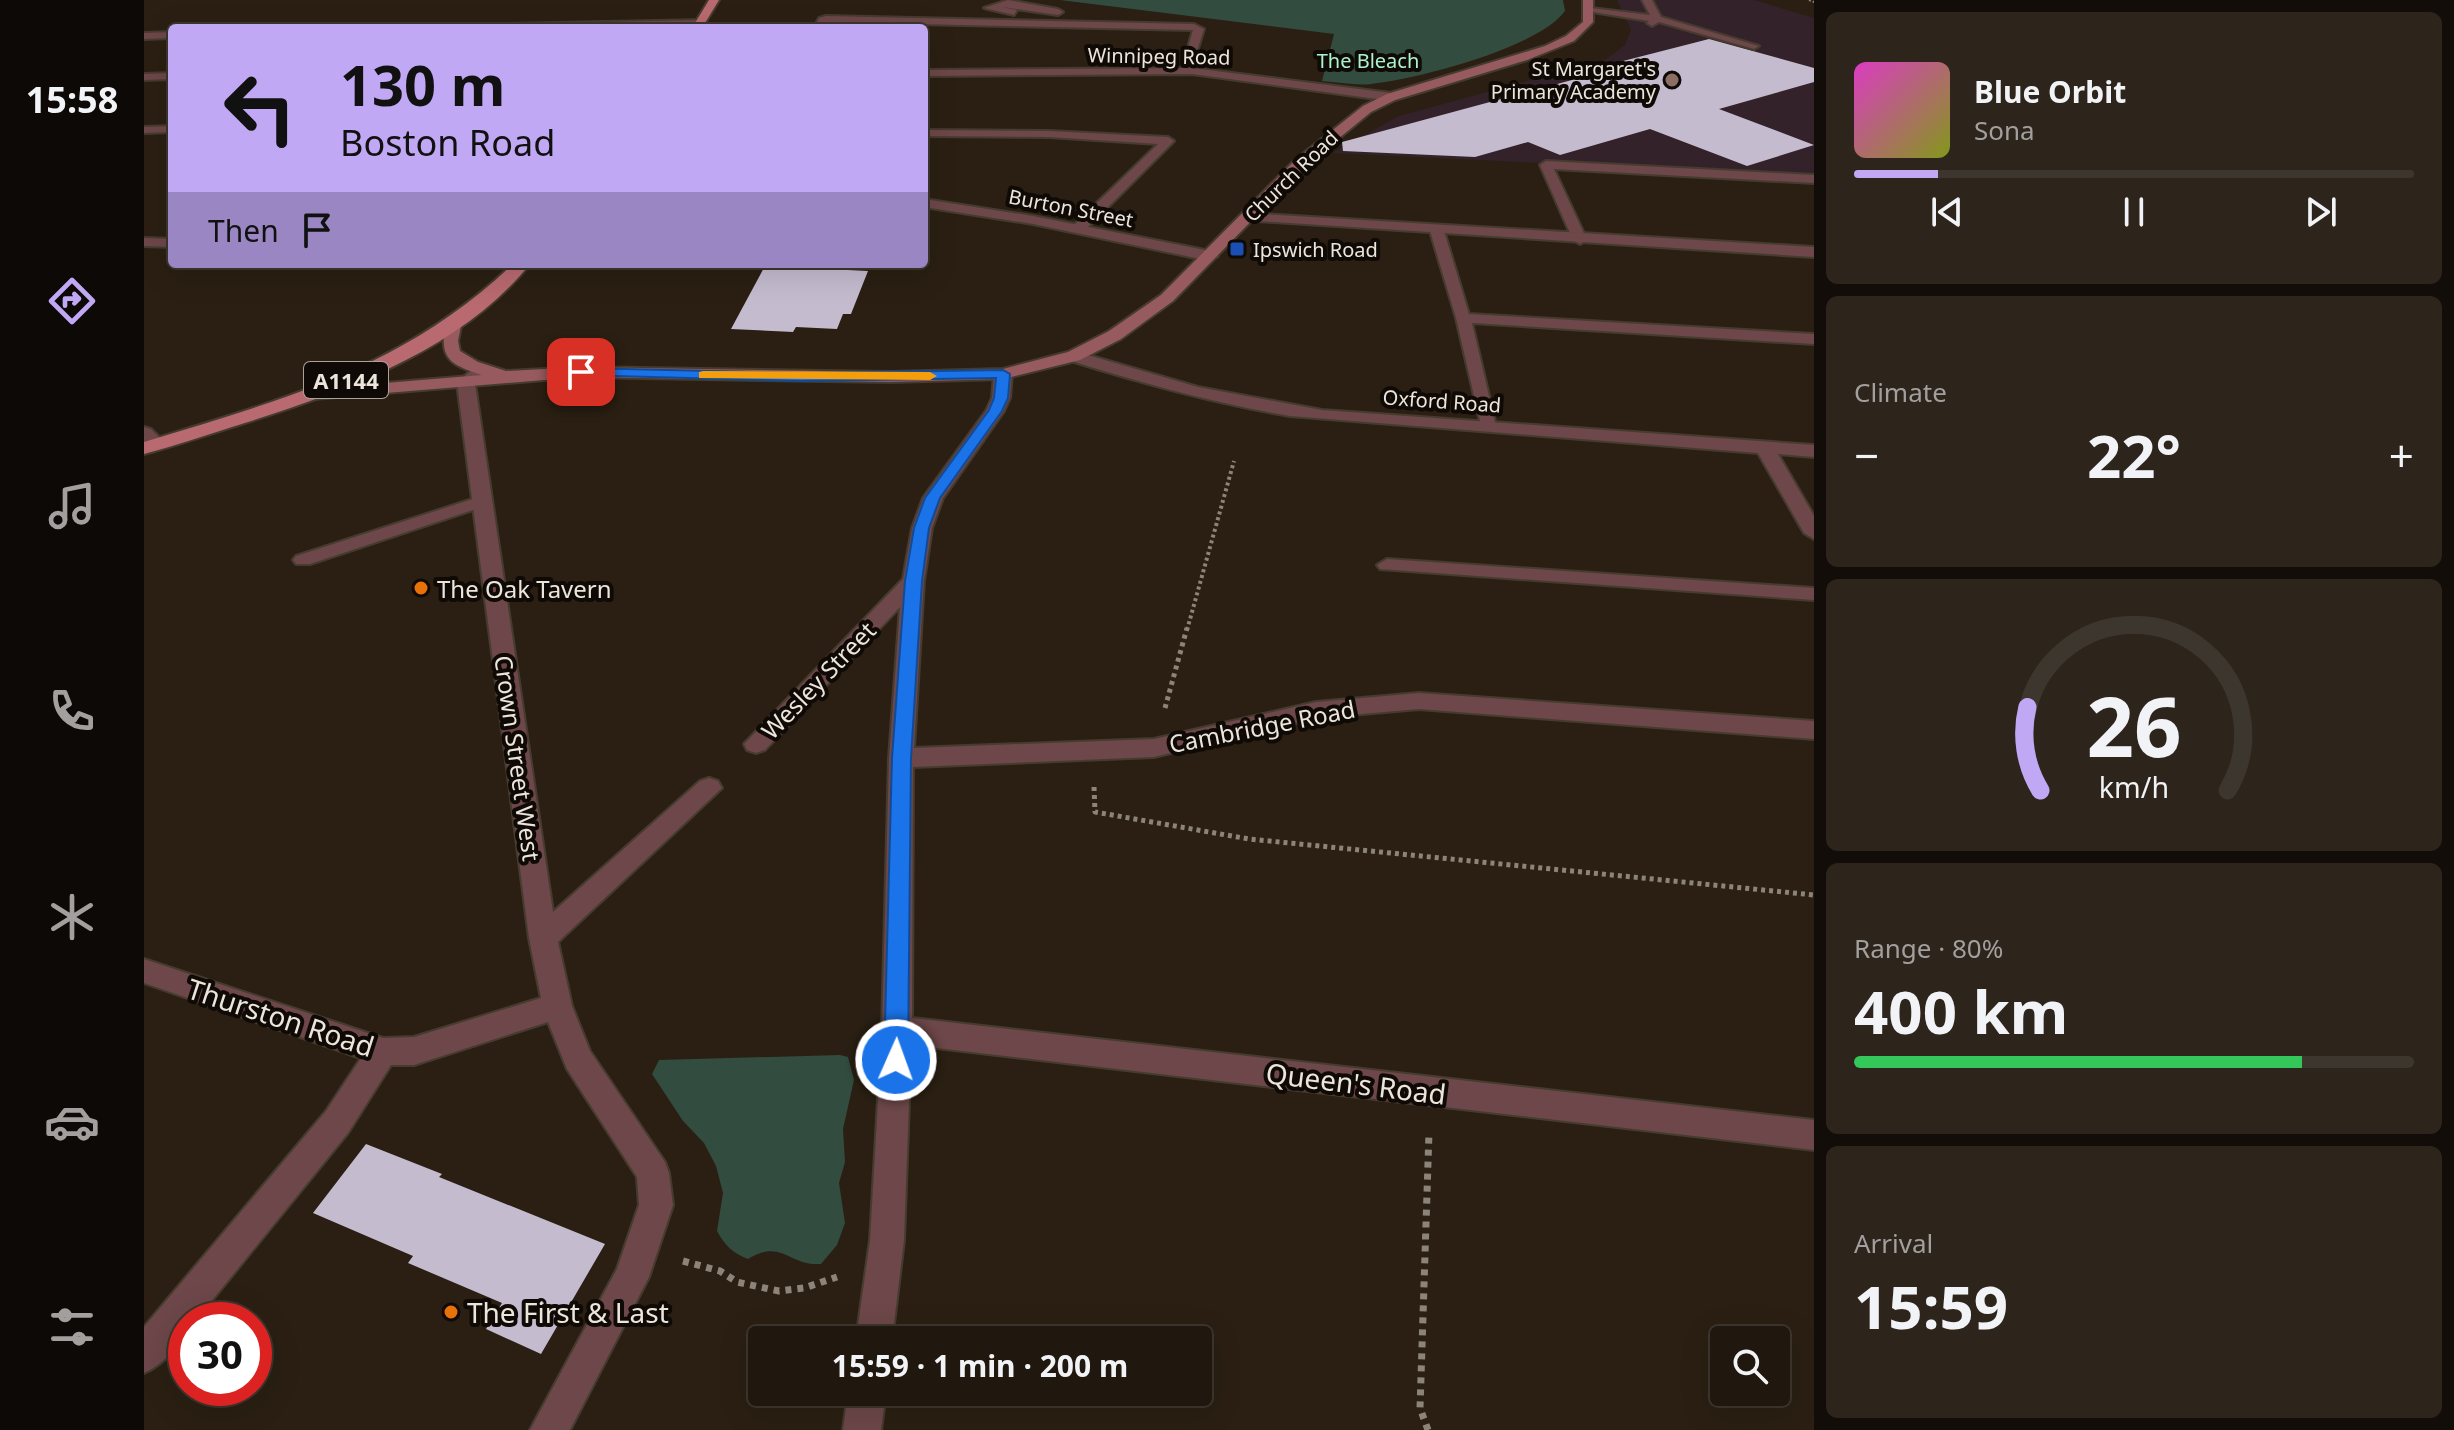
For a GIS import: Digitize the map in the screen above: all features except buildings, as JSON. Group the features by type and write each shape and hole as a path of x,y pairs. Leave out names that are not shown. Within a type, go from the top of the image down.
{"main road":[{"path":"700,24 714,0"},
{"name":"Church Road","path":"313,394 474,376 581,372 801,377 1003,374 1074,356 1115,335 1167,298 1300,163 1341,128 1391,97 1552,48 1583,30 1589,5"},
{"name":"A1144","path":"148,442 313,394 425,341 506,282 518,268"},
{"path":"454,321 449,345 452,354 474,376"}],"street":[{"name":"Winnipeg Road","path":"928,73 1186,71 1391,97"},
{"path":"144,77 168,76"},
{"name":"Burton Street","path":"928,204 1079,228 1210,256"},
{"path":"1247,217 1580,240 1814,252"},
{"path":"144,242 168,243"},
{"name":"Oxford Road","path":"1074,356 1150,381 1252,406 1322,415 1814,451"},
{"path":"876,1326 887,1240 897,1030 901,758 913,581 922,528 933,498 995,411 1001,398 1003,374"},
{"name":"Crown Street West","path":"474,376 482,501 543,938 557,1006 578,1059 653,1173 656,1205 644,1250 632,1277 549,1430"},
{"path":"1765,448 1814,533"},
{"name":"Wesley Street","path":"756,744 913,581"},
{"name":"Cambridge Road","path":"901,758 1154,748 1316,710 1419,701 1814,730"},
{"path":"543,938 709,788"},
{"name":"Thurston Road","path":"146,974 383,1052 414,1051 557,1006"},
{"name":"Queen's Road","path":"897,1030 1814,1135"},
{"path":"144,1355 337,1122 383,1052"},
{"path":"862,1430 865,1406"}],"lane":[{"path":"1647,0 1657,19"},
{"path":"1060,12 989,8 1008,3 1130,24"},
{"path":"1589,5 1657,19 1754,46"},
{"path":"820,24 826,19 1198,28 1186,71"},
{"path":"1648,27 1657,19"},
{"path":"144,36 168,35"},
{"path":"144,130 168,129"},
{"path":"928,133 1049,134 1168,141 1079,228"},
{"path":"1580,240 1546,165 1814,179"},
{"path":"1437,231 1463,318 1488,426"},
{"path":"1463,318 1814,339"},
{"path":"303,560 482,501"},
{"path":"1387,565 1814,594"}],"path":[{"path":"1809,0 1814,2"},
{"path":"1154,748 1234,461"},
{"path":"1093,750 1095,812 1249,839 1814,895"},
{"path":"1428,1430 1420,1408 1430,1091"},
{"path":"644,1250 720,1271 737,1282 779,1291 804,1288 832,1276 881,1283"}],"shaded area":[{"name":"St Margaret's Primary Academy","path":"1617,0 1754,0 1814,18 1814,176 1332,153 1399,116 1605,60 1625,45 1631,30"}],"green space":[{"name":"The Bleach","path":"1060,0 1563,0 1565,11 1551,25 1530,37 1476,60 1417,76 1359,85 1322,81 1334,34"},
{"path":"848,1057 854,1080 843,1129 845,1162 839,1183 845,1223 837,1245 821,1264 769,1251 748,1259 743,1257 726,1245 717,1231 723,1193 716,1166 704,1143 683,1121 652,1074 659,1060"}],"slow traffic":[{"path":"703,375 930,376"}],"place":[{"name":"St Margaret's Primary Academy","path":"1672,80"},
{"name":"Ipswich Road","path":"1237,249"},
{"name":"The Oak Tavern","path":"421,588"},
{"name":"The First & Last","path":"451,1312"}],"route":[{"path":"581,372 801,377 1003,374 1001,398 995,411 933,498 922,528 913,581 901,758 896,1060"}]}
